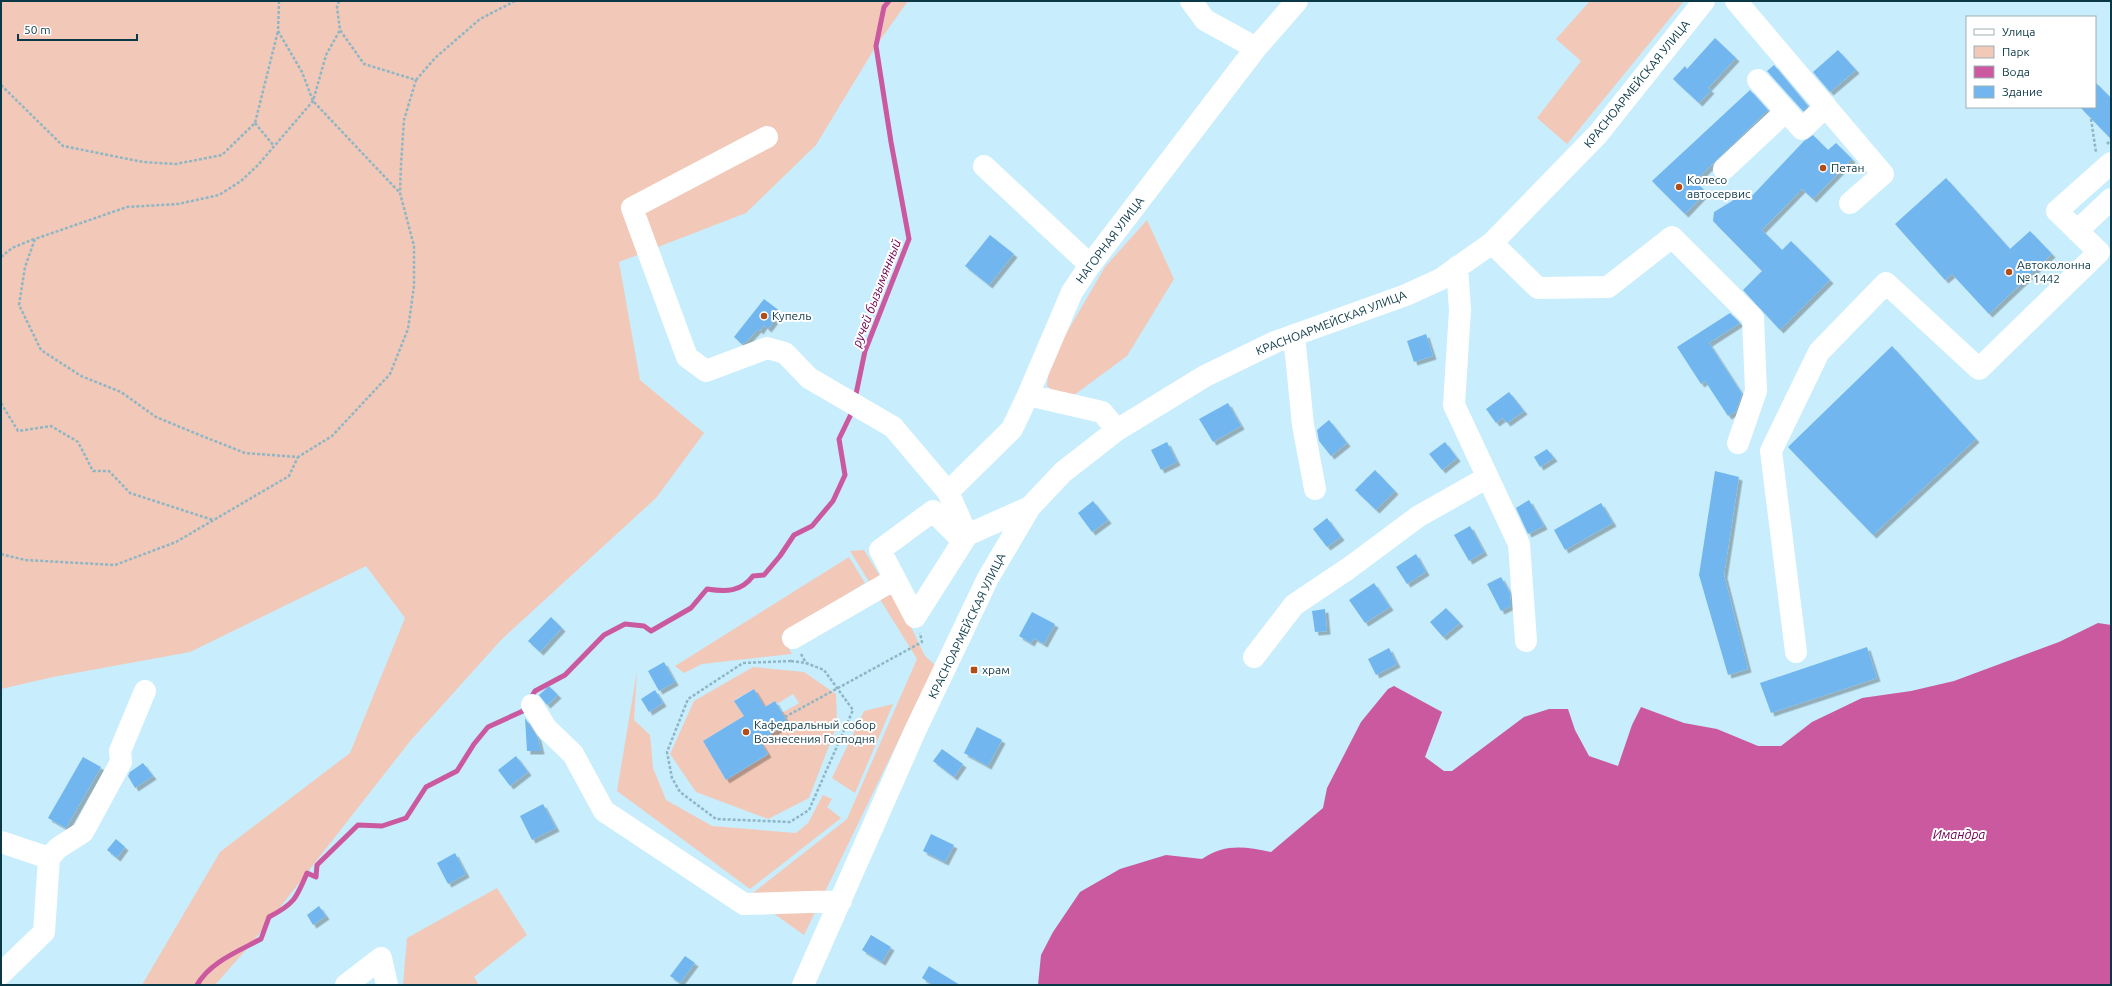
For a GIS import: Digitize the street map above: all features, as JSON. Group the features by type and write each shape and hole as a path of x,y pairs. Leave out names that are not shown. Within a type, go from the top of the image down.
{"street":[{"path":"1191,1 1204,20 1256,48"},
{"name":"НАГОРНАЯ УЛИЦА","path":"948,492 1012,429 1072,292 1090,265 1256,48 1297,1"},
{"name":"КРАСНОАРМЕЙСКАЯ УЛИЦА","path":"803,985 915,731 988,578 1030,507 1063,472 1117,430 1205,376 1275,342 1406,295 1441,279 1492,243 1598,134 1704,1"},
{"path":"1736,1 1883,174 1850,203"},
{"path":"1758,80 1785,112 1802,128 1826,106"},
{"path":"1724,169 1785,112"},
{"path":"767,137 632,208 687,357 706,371 767,348 785,353 809,378 893,427 948,492 965,538"},
{"path":"1796,652 1771,451 1819,352 1886,283 1980,369 2099,252 2057,211 2103,159"},
{"path":"984,166 1090,265"},
{"path":"2077,232 2111,199"},
{"path":"1492,243 1538,288 1608,287 1672,237 1754,318 1756,391 1738,443"},
{"path":"1457,267 1460,310 1454,405 1519,544 1526,640"},
{"path":"1294,335 1303,425 1315,489"},
{"path":"1028,395 1102,412 1117,430"},
{"path":"1254,657 1294,605 1349,568 1419,516 1488,477"},
{"path":"915,617 965,538 1030,507"},
{"path":"915,617 880,550 933,511 965,538"},
{"path":"793,638 895,578"},
{"path":"1,974 44,932 49,858 58,848 83,832 121,762 120,750 145,691"},
{"path":"532,705 546,728 573,754 604,811 744,904 841,901"},
{"path":"1,842 49,858"},
{"path":"346,985 381,958 387,985"}],"path":[{"path":"1,85 63,146 143,162 176,164 222,156 255,123 278,31 279,1"},
{"path":"339,1 337,7 340,30 364,64 416,80"},
{"path":"1,554 25,560 115,564 176,542 289,476 298,457 332,436 390,374 408,330 414,286 414,246 400,193 404,120 416,80 435,58 480,19 515,1"},
{"path":"1,257 12,248 127,207 178,204 219,195 241,181 258,166 313,101 326,55 340,30"},
{"path":"278,31 302,72 313,101 400,193"},
{"path":"2091,119 2103,159"},
{"path":"255,123 274,146"},
{"path":"35,239 25,267 19,305 41,350 81,376 121,392 156,417 245,453 298,457"},
{"path":"1,403 18,431 51,426 78,442 93,471 109,472 130,493 213,521"},
{"path":"785,717 922,642 915,617"},
{"path":"791,661 806,663 824,670 837,689 853,710 809,810 803,814 790,822 716,819 680,792 672,778 667,752 688,699 743,663 791,661"}],"green space":[{"path":"1,1 908,1 876,46 816,145 746,213 619,262 640,380 704,433 656,498 501,640 411,740 252,943 215,985 142,985 220,852 350,753 405,618 366,566 190,652 53,677 1,689"},
{"path":"1590,1 1684,1 1567,144 1537,118 1581,61 1556,39"},
{"path":"1147,220 1174,279 1127,356 1066,401 1047,386 1049,363 1105,267"},
{"path":"864,550 911,627 925,656 935,665 804,935 749,896 847,819 917,659 850,551"},
{"path":"849,557 865,583 781,636 792,654 702,664 684,673 675,666"},
{"path":"753,667 804,672 836,694 837,725 809,798 768,819 696,792 670,754 694,701","holes":["754,689 765,707 775,701 777,704 793,694 799,703 782,713 788,723 760,741 768,755 726,780 703,741 744,716 736,704 736,699"]},
{"path":"637,671 634,720 650,735 653,768 666,800 712,826 796,833 808,823 823,795 832,799 827,807 841,818 750,889 617,791"},
{"path":"893,704 855,793 832,778 864,711"},
{"path":"497,888 527,935 474,977 479,985 403,985 407,938"}],"water":[{"name":"Имандра","path":"2098,623 2111,625 2111,985 1038,985 1041,955 1053,932 1080,892 1120,869 1166,855 1202,859 1219,850 1228,848 1244,848 1271,852 1323,808 1327,788 1361,722 1388,689 1394,686 1442,712 1425,757 1444,771 1452,771 1524,717 1549,709 1568,709 1575,730 1589,756 1618,766 1632,725 1641,707 1684,723 1717,729 1758,746 1781,746 1812,722 1862,698 1911,691 1954,681 2059,642"}],"building":[{"path":"1715,38 1736,58 1708,88 1711,90 1699,103 1673,79 1685,66 1687,69"},
{"path":"1838,50 1856,70 1830,92 1813,72"},
{"path":"1774,65 1808,106 1803,111 1767,71"},
{"path":"2096,83 2111,98 2111,139 2081,108 2096,108"},
{"path":"1750,90 1768,110 1695,181 1706,192 1685,214 1652,181"},
{"path":"1813,135 1828,150 1836,143 1852,159 1813,199 1802,189 1762,230 1782,250 1791,241 1830,280 1780,330 1743,290 1762,271 1713,221 1714,212 1732,201 1743,191 1750,198 1804,141"},
{"path":"1946,178 2010,249 2030,231 2052,254 1989,314 1952,274 1945,280 1895,224"},
{"path":"990,235 1014,254 989,285 965,266"},
{"name":"Купель","path":"764,299 781,312 768,329 764,325 760,331 758,329 746,342 742,344 734,337"},
{"path":"1730,313 1740,323 1709,343 1742,394 1736,411 1728,416 1705,381 1701,384 1677,347"},
{"path":"1426,334 1433,356 1414,362 1407,341"},
{"path":"1892,346 1976,439 1873,535 1788,447"},
{"path":"1509,392 1524,411 1507,423 1503,418 1496,423 1486,409"},
{"path":"1228,403 1241,426 1213,442 1199,419"},
{"path":"1329,420 1347,443 1331,456 1319,441 1317,430"},
{"path":"1167,442 1177,462 1161,470 1151,450"},
{"path":"1445,442 1457,458 1442,470 1429,454"},
{"path":"1547,449 1554,458 1540,467 1534,457"},
{"path":"1375,470 1395,491 1376,510 1355,490"},
{"path":"1715,471 1739,477 1724,575 1748,669 1728,675 1699,575"},
{"path":"1529,500 1544,526 1528,534 1516,508"},
{"path":"1093,501 1108,520 1092,532 1078,513"},
{"path":"1601,503 1613,523 1565,550 1554,530"},
{"path":"1327,518 1341,537 1327,547 1313,529"},
{"path":"1470,526 1484,552 1469,561 1454,535"},
{"path":"1416,554 1426,572 1407,584 1396,567"},
{"path":"1501,577 1510,593 1511,606 1501,611 1487,584"},
{"path":"1374,583 1390,607 1365,623 1349,600"},
{"path":"1446,608 1460,623 1443,637 1430,622"},
{"path":"1325,609 1327,631 1315,632 1312,611"},
{"path":"1032,612 1055,624 1044,644 1034,638 1031,643 1019,636"},
{"path":"551,617 562,628 540,652 528,641"},
{"path":"1867,647 1877,678 1771,713 1760,683"},
{"path":"1389,648 1397,664 1376,675 1368,659"},
{"path":"664,662 675,682 659,691 648,671"},
{"path":"549,686 558,695 547,705 539,695"},
{"name":"Кафедральный собор Вознесения Господня","path":"754,689 765,707 775,701 788,723 760,741 768,754 726,780 703,741 744,716 734,701"},
{"path":"655,690 663,703 649,712 641,699"},
{"path":"525,718 538,738 541,751 527,751"},
{"path":"977,727 1002,740 988,766 964,753"},
{"path":"942,749 963,764 954,777 933,761"},
{"path":"516,756 528,772 510,786 498,770"},
{"path":"83,757 101,767 66,828 48,818"},
{"path":"143,763 153,776 135,788 128,776 130,772"},
{"path":"543,804 556,828 532,840 520,816"},
{"path":"931,834 954,845 945,862 923,851"},
{"path":"116,839 125,847 117,858 107,850"},
{"path":"455,853 466,874 448,884 437,863"},
{"path":"319,906 326,916 313,925 307,915"},
{"path":"871,935 891,947 882,962 862,950"},
{"path":"685,956 695,963 680,983 670,976"},
{"path":"929,966 960,985 933,985 922,978"}],"waterway":[{"name":"ручей бызымянный","path":"855,399 865,351 909,239 891,142 876,46 884,7 889,1"},
{"name":"ручей бызымянный","path":"197,985 209,970 217,964 261,939 269,917 284,908 293,900 297,895 307,873 316,877 317,865 358,825 382,826 406,818 426,787 457,771 474,744 488,727 523,711 535,691 565,675 604,635 625,624 644,626 651,631 691,608 707,589 733,590 743,585 753,576 764,575 780,556 794,535 812,526 833,501 845,475 839,439 853,410"}],"place":[{"name":"Петан","path":"1823,168"},
{"name":"Колесо автосервис","path":"1679,187"},
{"name":"Автоколонна № 1442","path":"2009,272"},
{"name":"Купель","path":"764,316"},
{"name":"храм","path":"974,670"},
{"name":"Кафедральный собор Вознесения Господня","path":"746,732"}]}
